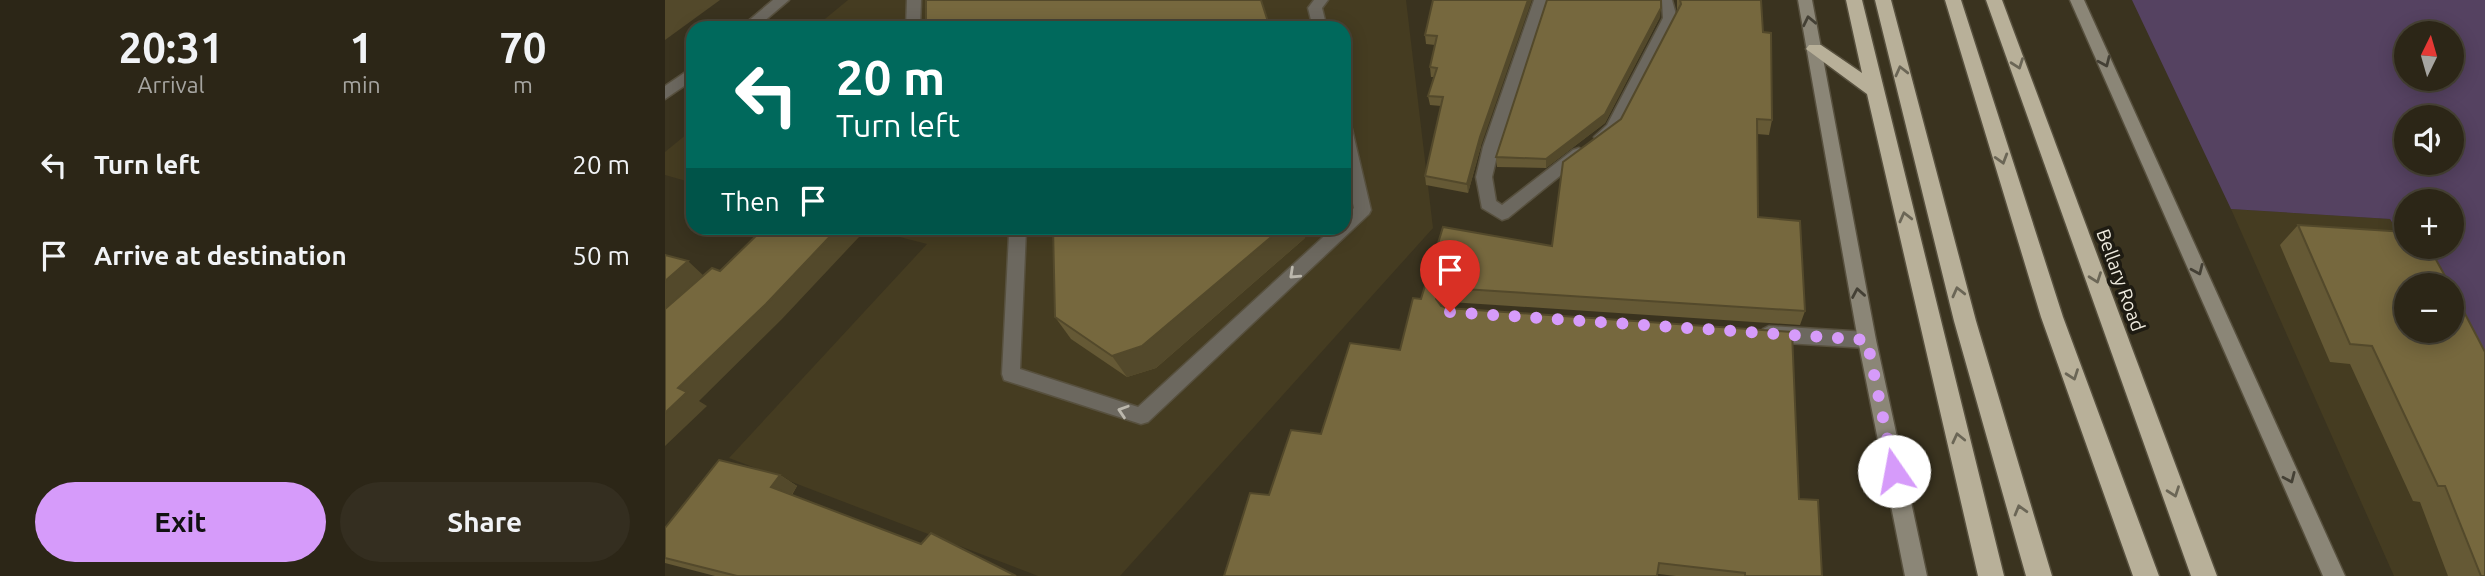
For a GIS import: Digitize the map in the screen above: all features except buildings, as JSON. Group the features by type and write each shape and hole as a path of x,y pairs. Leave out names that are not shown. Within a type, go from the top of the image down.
{"highway":[{"path":"1854,0 1873,89 1991,576"},
{"path":"1883,0 1965,321 2039,576"},
{"path":"1953,0 2052,317 2146,576"},
{"name":"Bellary Road","path":"1994,0 2204,576"},
{"path":"1815,49 1873,89"}],"street":[{"path":"756,21 782,0"},
{"path":"913,21 914,0"},
{"path":"1318,21 1315,8 1321,0"},
{"path":"1541,0 1491,147 1484,177 1487,204 1502,214 1613,129 1670,18 1667,3"},
{"path":"1805,0 1867,340 1916,576"},
{"path":"2077,0 2334,576"},
{"path":"665,94 686,78"},
{"path":"1351,159 1363,210 1351,221"},
{"path":"1018,235 1011,374 1141,416 1336,235"},
{"path":"1756,333 1867,340"}],"shaded area":[{"path":"848,0 1406,0 1433,228 1120,576 1038,576 729,458 927,244 892,235 1351,235 1351,21 822,21"},
{"path":"2132,0 2485,0 2485,372 2464,338 2464,273 2423,273 2415,259 2464,259 2464,189 2394,189 2394,226 2390,219 2231,209"},
{"path":"686,135 686,181 665,175 665,152"},
{"path":"2231,209 2390,219 2394,226 2394,259 2406,259 2406,273 2394,273 2394,343 2454,343 2485,576 2394,576"}],"route":[{"path":"1450,312 1867,340 1894,471"}]}
